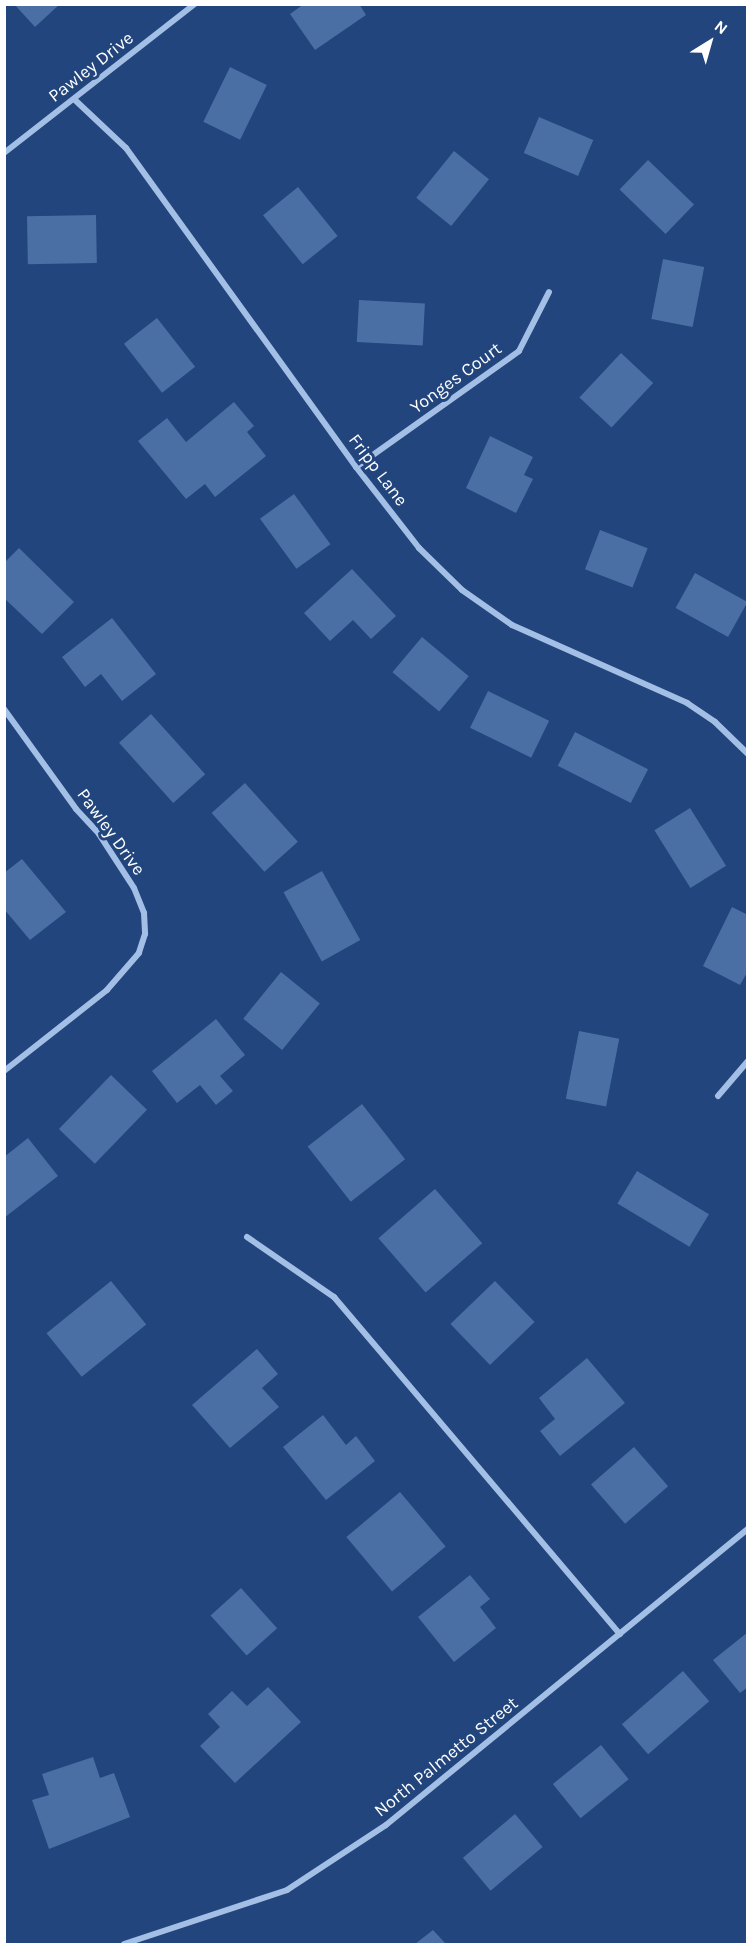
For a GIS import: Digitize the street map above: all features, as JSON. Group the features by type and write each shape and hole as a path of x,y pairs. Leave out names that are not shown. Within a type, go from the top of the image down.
{"street":[{"name":"Pawley Drive","path":"4,153 75,100 195,4"},
{"name":"Fripp Lane","path":"75,100 126,148 356,467 419,548 462,590 512,625 687,703 715,722 747,754"},
{"name":"Yonges Court","path":"356,467 519,351 549,292"},
{"name":"Pawley Drive","path":"4,709 76,809 99,834 134,888 144,913 145,934 139,953 107,990 4,1071"},
{"path":"718,1096 747,1061"},
{"path":"247,1238 334,1297 620,1634"},
{"name":"North Palmetto Street","path":"124,1944 287,1890 386,1825 747,1529"}],"building":[{"path":"14,4 60,4 35,27"},
{"path":"304,4 359,4 366,15 315,50 290,14"},
{"path":"230,67 267,85 240,140 203,122"},
{"path":"539,117 593,140 578,176 524,153"},
{"path":"454,151 489,179 451,226 416,198"},
{"path":"648,160 694,204 666,234 620,189"},
{"path":"298,187 338,236 303,264 263,215"},
{"path":"96,215 97,263 28,264 27,216"},
{"path":"663,259 704,267 693,327 651,319"},
{"path":"359,300 425,303 423,345 357,342"},
{"path":"157,318 195,367 162,393 124,344"},
{"path":"621,353 653,383 612,428 579,398"},
{"path":"234,402 254,426 247,432 266,456 215,497 205,484 186,499 138,441 167,418 186,442"},
{"path":"490,436 533,457 524,475 533,479 516,513 466,488"},
{"path":"294,494 330,544 296,569 260,519"},
{"path":"600,530 648,548 633,587 585,569"},
{"path":"19,548 74,602 42,634 4,598 4,563"},
{"path":"352,569 396,616 371,639 353,620 330,641 304,613"},
{"path":"695,573 747,602 728,637 676,608"},
{"path":"112,618 156,674 122,701 101,674 85,687 62,657"},
{"path":"422,637 469,676 439,711 392,672"},
{"path":"488,691 549,721 531,758 470,728"},
{"path":"151,714 205,774 173,803 119,743"},
{"path":"575,732 648,769 631,803 558,766"},
{"path":"245,783 298,842 264,872 212,813"},
{"path":"690,808 726,866 690,888 654,830"},
{"path":"22,859 66,912 30,940 4,909 4,873"},
{"path":"322,871 360,940 322,961 284,892"},
{"path":"732,907 748,915 748,971 740,985 703,966"},
{"path":"281,972 320,1003 282,1050 243,1019"},
{"path":"216,1019 245,1055 220,1076 233,1091 216,1105 200,1085 177,1103 152,1071"},
{"path":"579,1031 619,1039 606,1107 566,1099"},
{"path":"111,1075 147,1110 95,1164 59,1129"},
{"path":"362,1104 405,1159 351,1202 308,1146"},
{"path":"28,1138 58,1176 4,1218 4,1157"},
{"path":"637,1171 709,1214 689,1247 617,1204"},
{"path":"435,1189 482,1243 426,1293 378,1238"},
{"path":"111,1281 146,1325 82,1377 46,1333"},
{"path":"495,1281 535,1322 490,1365 450,1324"},
{"path":"257,1349 278,1374 262,1388 279,1407 230,1448 192,1405"},
{"path":"587,1358 625,1403 560,1456 540,1431 555,1419 539,1398"},
{"path":"323,1415 346,1445 356,1436 375,1461 326,1500 283,1447"},
{"path":"634,1447 668,1486 625,1524 591,1484"},
{"path":"400,1492 446,1546 392,1591 346,1537"},
{"path":"470,1575 490,1599 480,1607 496,1628 454,1662 418,1617"},
{"path":"241,1588 277,1628 247,1656 211,1615"},
{"path":"748,1632 748,1687 740,1693 713,1660"},
{"path":"683,1671 709,1701 648,1754 622,1724"},
{"path":"268,1687 301,1722 235,1783 200,1746 220,1727 208,1714 232,1691 247,1706"},
{"path":"601,1745 629,1779 581,1818 553,1784"},
{"path":"93,1757 100,1778 114,1773 130,1817 49,1849 32,1800 49,1795 42,1774"},
{"path":"515,1814 543,1847 491,1891 463,1858"},
{"path":"433,1930 446,1944 415,1944"}]}
